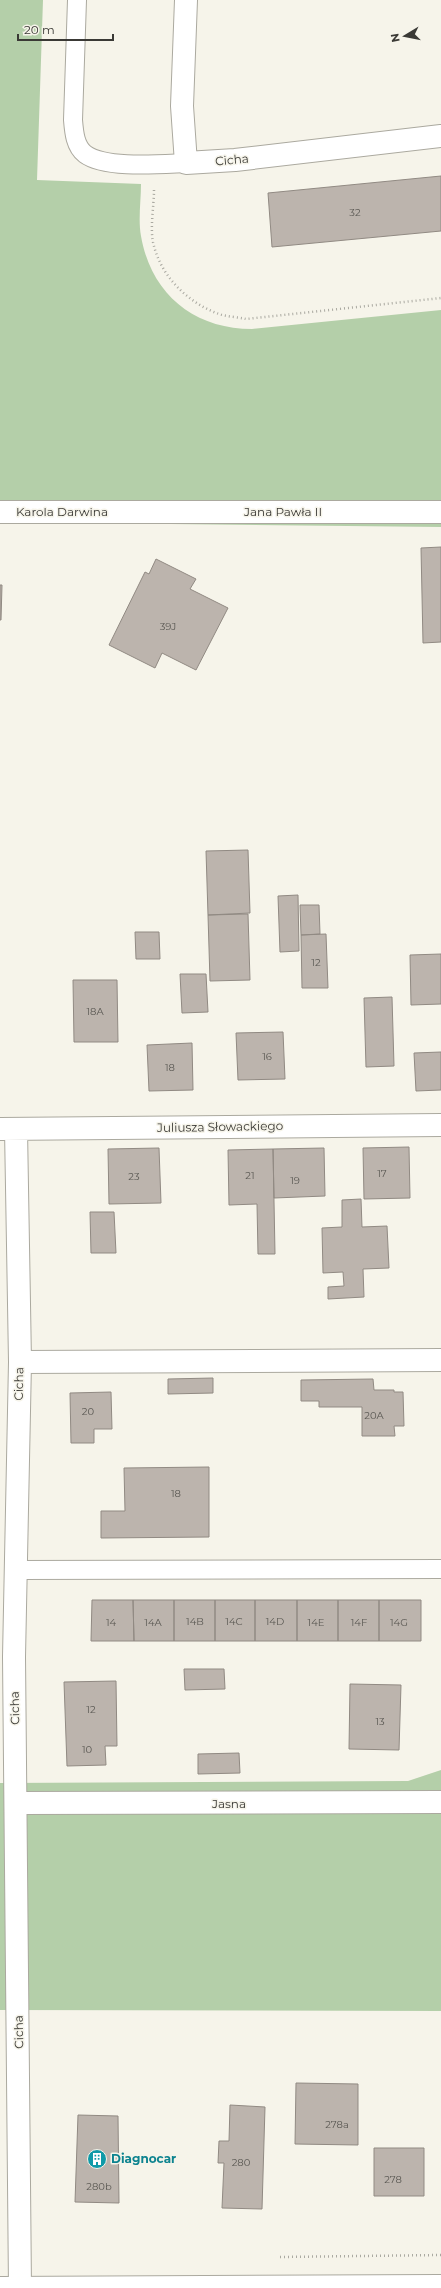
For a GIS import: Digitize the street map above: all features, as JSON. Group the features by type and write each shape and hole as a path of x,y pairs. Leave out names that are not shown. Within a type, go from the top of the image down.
{"street":[{"path":"186,0 182,106 186,163"},
{"name":"Cicha","path":"186,163 235,160 441,136"},
{"name":"Karola Darwina","path":"0,512 125,512"},
{"name":"Jana Pawła II","path":"125,512 441,512"},
{"name":"Juliusza Słowackiego","path":"8,1129 441,1125"},
{"name":"Cicha","path":"8,1129 20,1362 14,1657 20,2288"},
{"path":"20,1362 441,1360"},
{"name":"Jasna","path":"16,1803 441,1802"},
{"path":"0,2288 441,2286"}],"lane":[{"path":"77,0 73,120 75,138 85,154 110,163 154,165 186,163"},
{"path":"16,1570 441,1569"}],"path":[{"path":"154,165 153,242 163,268 174,284 190,298 205,308 220,314 246,319 441,298"}],"green space":[{"path":"0,0 43,0 37,180 141,184 140,230 146,257 154,275 165,291 178,304 194,315 212,323 252,329 441,310 441,527 0,522"},
{"path":"441,1770 441,2011 0,2010 0,1783 408,1781"}],"building":[{"path":"441,176 441,231 272,247 268,193"},
{"path":"441,547 441,642 423,643 421,548"},
{"path":"156,559 196,579 190,589 228,608 196,670 162,653 155,668 109,645 145,572 149,574"},
{"path":"0,585 2,585 1,620 0,620"},
{"path":"248,850 250,913 208,915 206,851"},
{"path":"298,895 299,951 280,952 278,896"},
{"path":"300,905 319,905 320,934 301,935"},
{"path":"248,914 250,980 210,981 208,915"},
{"path":"135,932 159,932 160,959 136,959"},
{"path":"326,934 328,988 302,988 301,935"},
{"path":"441,954 441,1004 411,1005 410,955"},
{"path":"180,974 206,974 208,1012 182,1013"},
{"path":"73,980 117,980 118,1042 74,1042"},
{"path":"392,997 394,1066 366,1067 364,998"},
{"path":"283,1032 285,1079 238,1080 236,1033"},
{"path":"192,1043 193,1090 149,1091 147,1045"},
{"path":"441,1052 441,1090 416,1091 414,1053"},
{"path":"409,1147 410,1198 364,1199 363,1148"},
{"path":"159,1148 161,1203 109,1204 108,1149"},
{"path":"324,1148 325,1196 274,1198 273,1149"},
{"path":"273,1149 275,1254 258,1254 257,1204 229,1205 228,1150"},
{"path":"361,1199 362,1227 387,1226 389,1268 363,1269 364,1297 328,1299 328,1287 344,1286 343,1272 323,1273 322,1228 342,1227 342,1200"},
{"path":"90,1212 114,1212 116,1253 91,1253"},
{"path":"213,1378 213,1393 168,1394 168,1379"},
{"path":"373,1379 374,1390 394,1390 394,1392 403,1392 404,1426 394,1426 395,1436 362,1436 362,1407 319,1407 319,1401 301,1401 301,1380"},
{"path":"111,1392 112,1429 94,1429 94,1443 71,1443 70,1393"},
{"path":"209,1467 209,1537 101,1538 101,1511 125,1511 124,1468"},
{"path":"92,1600 133,1600 134,1641 91,1641"},
{"path":"133,1600 174,1600 174,1641 134,1641"},
{"path":"174,1600 215,1600 215,1641 174,1641"},
{"path":"215,1600 255,1600 255,1641 215,1641"},
{"path":"255,1600 297,1600 297,1641 255,1641"},
{"path":"297,1600 338,1600 338,1641 297,1641"},
{"path":"338,1600 379,1600 379,1641 338,1641"},
{"path":"379,1600 421,1600 421,1641 379,1641"},
{"path":"184,1669 224,1669 225,1689 185,1690"},
{"path":"116,1681 117,1746 105,1746 106,1765 67,1766 64,1682"},
{"path":"350,1684 401,1685 399,1750 349,1749"},
{"path":"239,1753 240,1773 198,1774 198,1754"},
{"path":"296,2083 358,2084 358,2145 295,2144"},
{"path":"230,2105 265,2107 262,2209 222,2208 224,2163 218,2163 219,2141 229,2141"},
{"name":"Diagnocar","path":"78,2115 118,2116 119,2203 75,2202"},
{"path":"374,2148 424,2148 424,2196 374,2196"}],"place":[{"name":"Diagnocar","path":"97,2159"}]}
